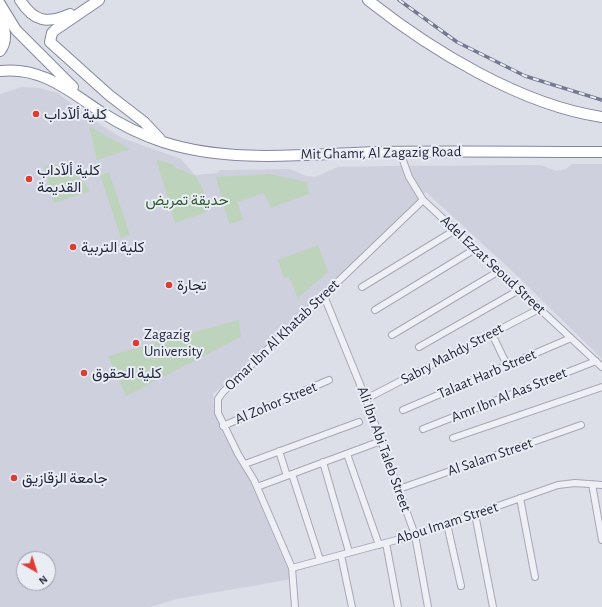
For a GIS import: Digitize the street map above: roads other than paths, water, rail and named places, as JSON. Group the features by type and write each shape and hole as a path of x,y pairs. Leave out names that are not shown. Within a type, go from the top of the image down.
{"highway":[{"path":"368,0 421,38 486,77 547,102 601,117"},
{"path":"21,1 32,14 49,21 58,19 94,3"},
{"path":"94,3 55,30 52,33 50,42 104,90 144,122 162,142"},
{"path":"0,51 4,46 6,37 1,10"},
{"path":"1,10 25,39 88,103"},
{"path":"0,71 21,70 40,74 58,82 88,103"},
{"name":"Mit Ghamr, Al Zagazig Road","path":"88,103 129,128 162,142 179,147 232,155 400,152 602,152"}],"street":[{"name":"Adel Ezzat Seoud Street","path":"400,152 409,177 423,200 602,367"},
{"name":"Omar Ibn Al Khatab Street","path":"295,607 292,568 257,487 223,426 217,409 220,395 324,296 375,244 423,200"},
{"path":"362,287 455,230"},
{"path":"375,310 475,249"},
{"path":"392,335 499,271"},
{"path":"419,347 519,290"},
{"name":"Ali Ibn Abi Taleb Street","path":"324,296 366,400 415,535 428,607"},
{"name":"Sabry Mahdy Street","path":"366,400 539,309"},
{"path":"492,334 507,365"},
{"name":"Talaat Harb Street","path":"403,410 571,338"},
{"name":"Amr Ibn Al Aas Street","path":"423,429 596,361"},
{"name":"Al Zohor Street","path":"223,426 329,380"},
{"path":"453,438 602,387"},
{"path":"245,464 359,422"},
{"name":"Al Salam Street","path":"399,489 581,425"},
{"path":"257,487 381,441"},
{"path":"279,451 320,560"},
{"path":"347,454 379,545"},
{"path":"323,462 349,552"},
{"name":"Abou Imam Street","path":"292,568 415,535 566,483 602,485"},
{"path":"592,484 602,540"},
{"path":"520,498 534,577"},
{"path":"475,514 493,607"},
{"path":"446,524 461,586"},
{"path":"386,543 398,607"},
{"path":"341,555 352,607"}],"railway":[{"path":"399,0 457,42 525,76 602,100"}],"place":[{"name":"كلية ألآداب","path":"36,114"},
{"name":"كلية ألآداب القديمة","path":"29,179"},
{"name":"كلية التربية","path":"73,247"},
{"name":"تجارة","path":"169,285"},
{"name":"Zagazig University","path":"136,343"},
{"name":"كلية الحقوق","path":"84,373"},
{"name":"جامعة الزقازيق","path":"14,478"}],"park label":[{"name":"حديقة تمريض","path":"187,200"}]}
